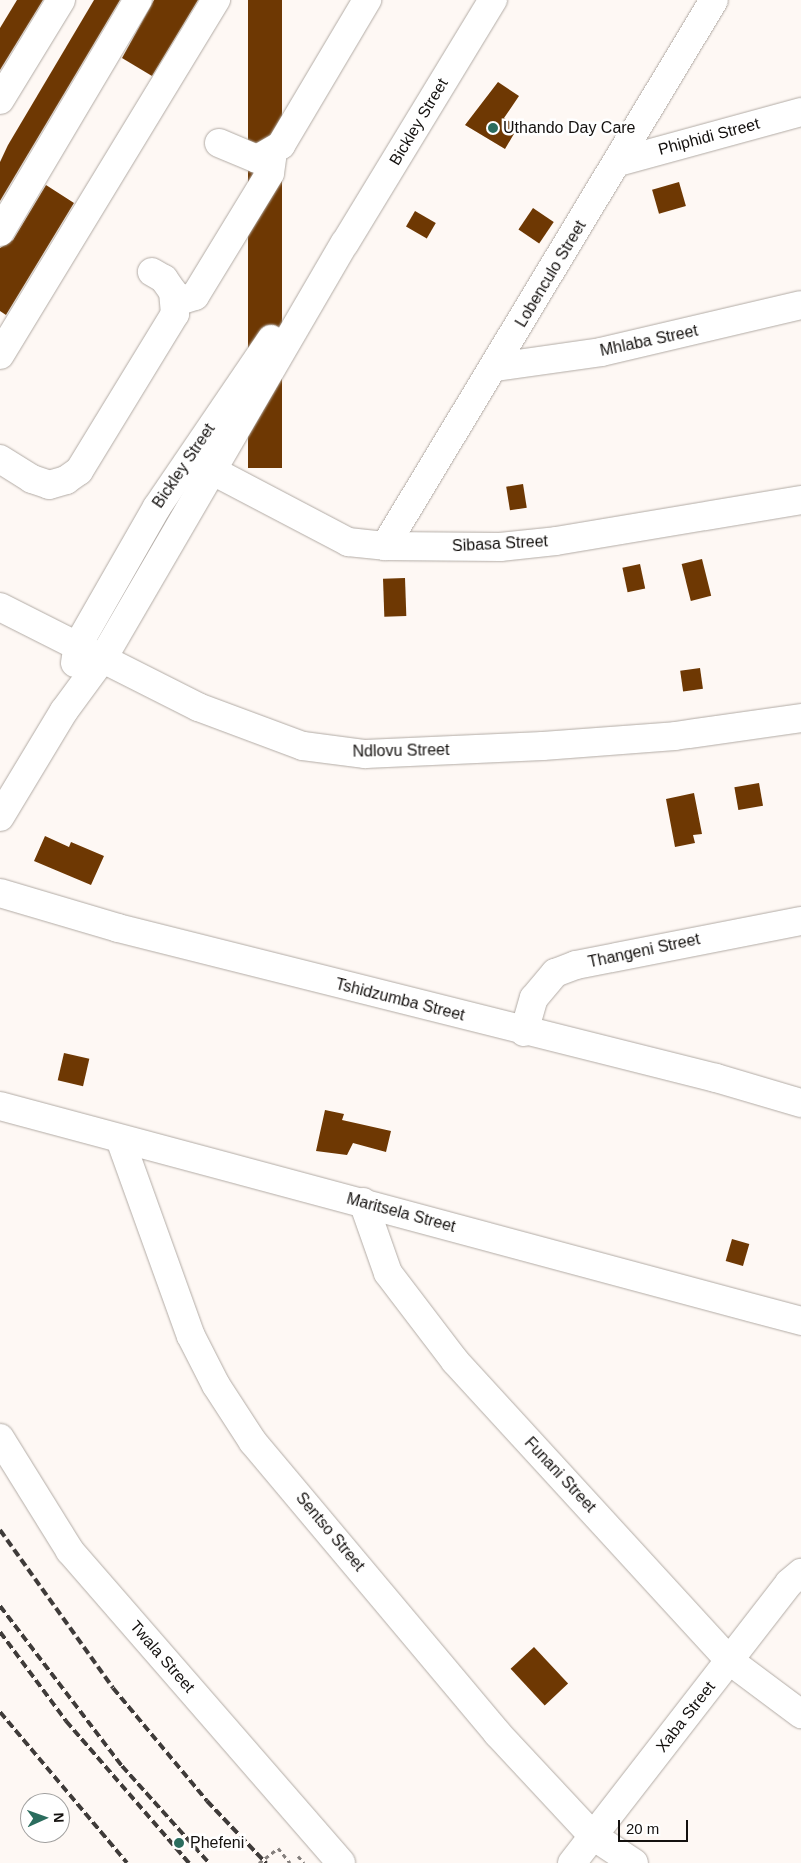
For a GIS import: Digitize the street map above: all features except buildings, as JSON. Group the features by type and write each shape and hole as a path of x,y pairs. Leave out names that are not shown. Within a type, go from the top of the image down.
{"street":[{"path":"0,100 62,0"},
{"path":"0,232 138,0"},
{"path":"0,355 216,0"},
{"path":"219,143 257,159 274,152 281,145 367,0"},
{"name":"Bickley Street","path":"0,817 64,711 103,658 345,243 493,0"},
{"name":"Lobenculo Street","path":"385,546 496,367 714,0"},
{"name":"Phiphidi Street","path":"618,162 801,112"},
{"path":"176,302 195,296 270,173 274,152"},
{"name":"Bickley Street","path":"64,711 78,646 121,567 186,463 310,285 345,243"},
{"path":"0,459 32,479 49,485 66,480 79,471 171,321 176,302 164,279 152,272"},
{"name":"Mhlaba Street","path":"496,367 601,352 801,304"},
{"name":"Sibasa Street","path":"213,471 348,542 385,546 500,547 556,541 801,500"},
{"name":"Ndlovu Street","path":"0,607 198,708 303,746 366,754 675,736 801,718"},
{"name":"Tshidzumba Street","path":"0,893 118,928 524,1032 716,1078 801,1102"},
{"name":"Thangeni Street","path":"524,1032 534,998 555,973 576,965 801,921"},
{"name":"Maritsela Street","path":"0,1106 801,1321"},
{"name":"Sentso Street","path":"120,1139 191,1336 216,1385 253,1442 497,1733 593,1836 634,1863"},
{"name":"Funani Street","path":"363,1202 388,1273 455,1361 730,1661 801,1714"},
{"name":"Twala Street","path":"0,1438 70,1551 341,1863"},
{"name":"Xaba Street","path":"572,1863 801,1573"}],"path":[{"path":"259,1863 278,1848 290,1863"}],"railway":[{"path":"0,1530 113,1688 207,1801 266,1863"},
{"path":"0,1606 122,1766 209,1863"},
{"path":"0,1632 66,1721 189,1863"},
{"path":"0,1712 127,1863"}],"place":[{"name":"Uthando Day Care","path":"493,128"},
{"name":"Phefeni","path":"179,1843"}]}
